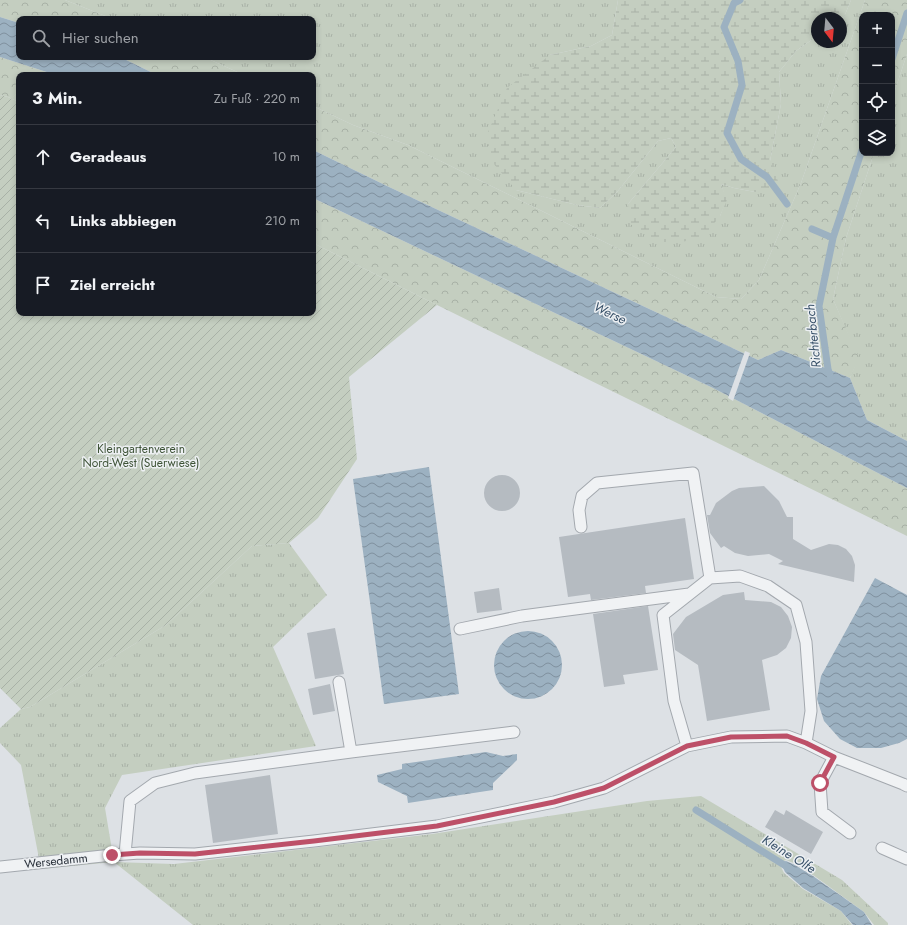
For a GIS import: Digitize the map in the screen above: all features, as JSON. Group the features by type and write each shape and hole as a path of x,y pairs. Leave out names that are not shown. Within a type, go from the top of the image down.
{"lane":[{"path":"582,527 579,510 582,496 597,483 693,473 710,578"},
{"path":"687,746 674,701 663,615 710,578 740,576 768,586 796,605 806,642 811,711 806,743"},
{"path":"460,629 522,616 689,594"},
{"path":"339,682 351,752"},
{"path":"125,854 130,801 155,783 195,773 514,732"},
{"name":"Wersedamm","path":"0,867 125,854 195,854 437,826 554,802 604,788 687,746 731,737 787,736 806,743 834,757 906,783"},
{"path":"834,757 820,783 822,812 850,833"},
{"path":"882,848 907,859"}],"green space":[{"path":"0,0 65,0 105,16 16,16 16,22 0,17"},
{"path":"65,0 618,0 612,35 591,46 550,55 516,190 577,205 600,208 617,192 658,141 671,138 676,147 628,204 720,216 726,200 721,184 755,192 770,161 781,104 779,72 796,51 811,40 811,48 847,48 846,12 851,0 865,0 861,12 859,12 859,17 801,183 759,280 741,299 716,297 408,145 353,125 316,107 316,72 237,72 211,60 316,60 316,16 105,16"},
{"path":"618,0 851,0 846,12 811,12 811,40 796,51 779,72 781,104 770,161 782,191 755,192 721,184 727,200 720,216 703,237 682,242 659,242 630,224 628,204 676,147 671,138 658,141 617,192 600,208 577,205 516,190 488,157 488,132 507,88 550,55 591,46 612,35"},
{"path":"865,0 907,0 907,54 895,90 895,12 861,12"},
{"path":"859,17 859,156 873,156 846,238 833,299 859,358 850,378 781,350 758,360 316,151 316,107 353,125 408,145 716,297 741,299 759,280 801,183"},
{"path":"907,54 907,441 867,420 850,378 858,358 833,299 846,238 873,156 895,156 895,90"},
{"path":"0,57 47,72 16,72 16,101 0,95"},
{"path":"126,60 211,60 237,72 151,72"},
{"name":"Kleingartenverein Nord-West (Suerwiese)","path":"0,95 16,101 16,316 316,316 316,244 437,305 349,377 357,459 318,518 289,543 252,546 166,625 30,707 21,709 0,688"},
{"path":"316,199 713,388 907,488 907,536 316,244"},
{"path":"289,543 327,595 273,647 316,746 122,775 105,808 114,862 41,869 21,765 0,743 0,728 21,709 30,707 166,625 252,546"},
{"path":"701,796 842,880 888,923 888,925 874,925 864,912 813,875 796,864 786,860 779,863 784,873 803,889 841,911 852,925 193,925 114,862 174,864 432,834 647,801"}],"water":[{"path":"0,17 16,22 16,60 126,60 151,72 47,72 0,57"},
{"name":"Werse","path":"316,151 758,360 781,350 850,378 867,420 907,441 907,488 713,388 316,199"},
{"path":"429,467 459,694 384,704 353,479"},
{"path":"875,578 907,595 907,739 881,748 857,748 840,739 824,721 817,699 821,676"},
{"path":"528,631 541,634 552,641 559,652 562,665 559,678 552,689 541,696 528,699 515,696 504,689 497,678 494,665 497,652 504,641 515,634"},
{"path":"486,752 503,756 517,754 517,760 493,783 493,790 408,803 407,796 378,782 377,775 402,769 402,764"},
{"path":"786,861 813,876 864,912 872,925 853,925 841,911 803,888 785,872 781,863"}],"pier":[{"path":"745,351 750,353 733,401 728,398"}],"building":[{"path":"506,475 515,480 519,486 519,500 515,506 506,511 498,511 489,506 485,500 484,489 489,480 495,476"},
{"path":"764,486 779,501 787,517 793,517 793,539 811,550 829,544 838,545 846,549 852,556 855,565 854,582 778,564 783,561 769,554 748,556 735,553 724,546 721,548 710,533 707,515 710,515 716,503 732,491 739,488"},
{"path":"685,518 694,579 645,586 646,593 591,600 590,594 568,597 559,537"},
{"path":"499,588 502,610 477,613 474,592"},
{"path":"744,592 745,600 771,602 781,607 788,616 792,627 791,638 786,648 777,655 762,660 770,710 707,721 698,665 675,650 673,634 686,617 723,595"},
{"path":"648,606 658,670 623,675 625,684 604,687 593,614"},
{"path":"335,628 344,674 315,679 307,633"},
{"path":"330,684 335,711 313,715 308,689"},
{"path":"270,775 278,834 213,843 205,785"},
{"path":"775,810 784,815 786,810 823,832 811,854 765,827"}],"waterway":[{"name":"Richterbach","path":"740,0 734,3 724,27 738,61 742,85 727,133 741,159 767,177 787,204"},
{"name":"Richterbach","path":"895,50 907,13"},
{"name":"Richterbach","path":"833,238 860,156"},
{"name":"Richterbach","path":"812,229 833,238 819,306 828,369 831,378"},
{"name":"Kleine Olfe","path":"696,810 789,868"}],"route":[{"path":"112,855 140,853 195,854 437,826 554,802 604,788 687,746 731,737 787,736 806,743 834,757 820,783"}]}
